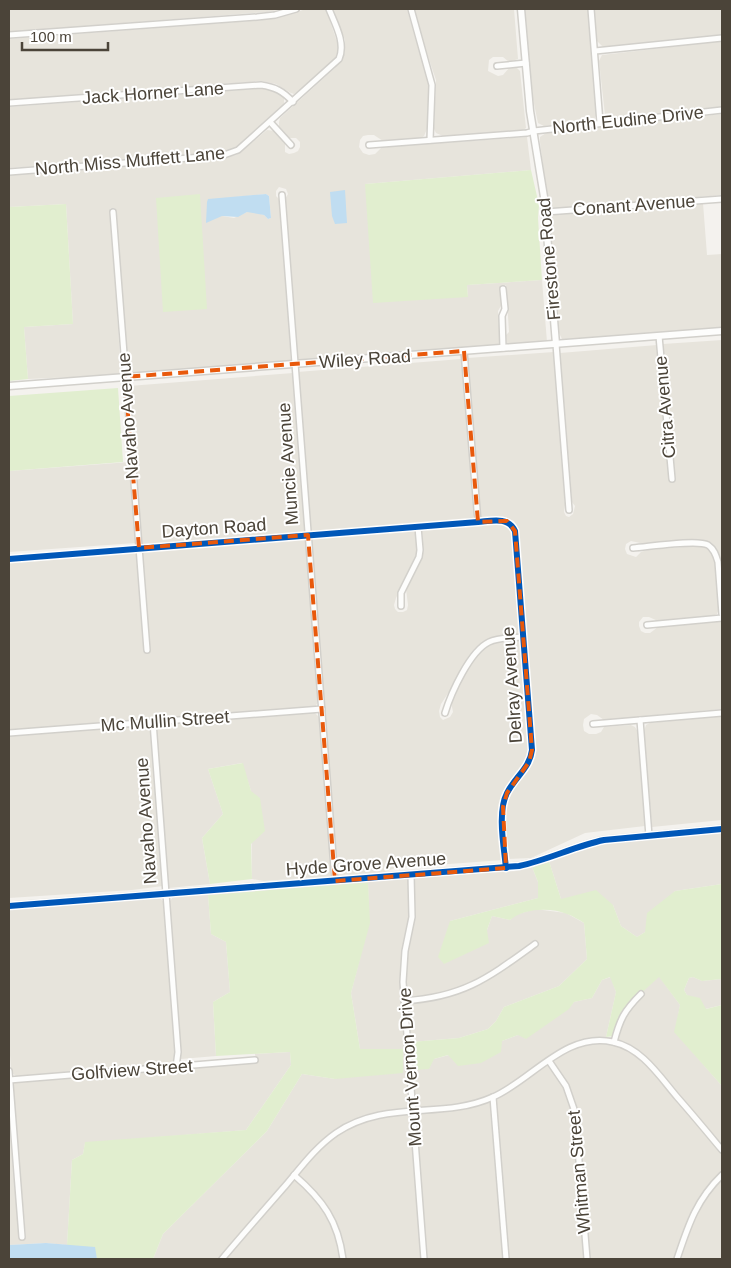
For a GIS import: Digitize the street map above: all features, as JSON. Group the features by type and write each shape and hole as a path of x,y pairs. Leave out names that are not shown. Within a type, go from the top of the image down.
{"street":[{"path":"9,35 257,17 275,15 296,9"},
{"name":"North Miss Muffett Lane","path":"9,172 224,155 238,150 336,63 341,54 341,41 330,9"},
{"path":"411,9 432,84 430,140"},
{"name":"Firestone Road","path":"521,9 534,131 546,212 569,510"},
{"path":"591,9 600,123"},
{"path":"595,51 722,38"},
{"path":"497,66 526,64"},
{"name":"Jack Horner Lane","path":"9,103 261,85 277,88 293,102"},
{"name":"North Eudine Drive","path":"369,145 527,133 722,110"},
{"path":"270,122 291,145"},
{"name":"Muncie Avenue","path":"282,195 335,881"},
{"name":"Conant Avenue","path":"546,212 722,199"},
{"name":"Navaho Avenue","path":"113,212 147,650"},
{"path":"503,289 503,348"},
{"name":"Wiley Road","path":"9,386 722,331"},
{"name":"Citra Avenue","path":"659,336 672,479"},
{"path":"464,351 478,522"},
{"name":"Dayton Road","path":"9,559 478,522 502,521 510,524"},
{"name":"Delray Avenue","path":"506,868 503,807 507,793 529,762 532,750 515,532 510,524"},
{"path":"401,606 401,593 419,557 418,527"},
{"path":"633,548 697,542 708,546 716,554 718,562 722,614"},
{"path":"647,625 722,618"},
{"path":"445,712 451,692 475,653 481,647 495,639 523,637"},
{"name":"Mc Mullin Street","path":"9,733 322,710"},
{"path":"593,724 722,713"},
{"path":"640,720 650,836"},
{"name":"Navaho Avenue","path":"153,722 178,1052 176,1067"},
{"name":"Hyde Grove Avenue","path":"9,906 506,868 532,864 586,844 613,839 722,829"},
{"name":"Mount Vernon Drive","path":"412,875 412,917 403,969 424,1259"},
{"path":"404,1001 436,998 468,988 496,972 535,944"},
{"path":"614,1042 620,1020 629,1006 641,994"},
{"path":"222,1259 319,1147 348,1126 377,1115 454,1108 481,1102 519,1082 574,1045 594,1040 614,1042 634,1051 722,1150"},
{"name":"Golfview Street","path":"9,1080 255,1060"},
{"name":"Whitman Street","path":"549,1061 566,1086 575,1112 587,1259"},
{"path":"9,1071 22,1237"},
{"path":"493,1097 506,1259"},
{"path":"294,1175 311,1190 327,1210 339,1235 343,1259"},
{"path":"678,1259 701,1199 722,1176"}],"highlighted area":[{"path":"464,351 478,522 507,521 515,531 532,750 529,762 507,793 503,807 506,868 335,881 308,535 139,548 125,377"}],"shaded area":[{"path":"9,9 284,9 267,12 9,32"},
{"path":"306,9 326,9 339,48 331,64 294,94 276,84 262,81 9,100 9,39 263,20"},
{"path":"333,9 407,9 429,89 427,129 424,136 421,138 383,141 374,135 363,136 359,147 363,153 375,154 382,147 527,137 531,170 365,184 468,297 467,285 542,280 547,342 510,345 507,343 506,335 509,332 506,285 500,287 502,304 498,311 500,342 497,346 299,360 297,358 285,199 288,194 286,189 279,187 276,191 276,196 280,200 291,361 133,374 129,370 127,357 115,208 110,208 121,372 117,375 28,379 24,327 73,324 66,204 9,207 9,175 219,159 236,155 267,130 275,131 285,143 285,152 289,154 294,153 298,151 300,142 296,138 289,138 279,127 280,118 335,68 344,55 345,40","holes":["266,194 269,196 271,218 268,219 264,215 254,212 247,212 234,218 222,216 208,200"]},
{"path":"412,9 514,9 518,59 509,62 503,57 493,57 489,60 488,71 498,76 503,75 509,68 517,68 520,71 526,128 523,130 443,136 436,133 434,129 436,80"},
{"path":"525,9 588,9 597,113 594,120 544,126 538,123 533,99"},
{"path":"594,9 722,9 722,35 605,47 597,41"},
{"path":"722,41 722,107 612,119 605,115 599,61 602,55"},
{"path":"266,88 282,94 284,105 237,147 222,153 9,168 9,107"},
{"path":"722,114 722,195 555,209 548,204 540,142 540,137 546,133"},
{"path":"703,203 707,255 722,254 722,328 566,341 562,339 558,331 550,217 557,214"},
{"path":"722,340 722,579 718,553 706,541 645,544 631,541 626,544 625,549 627,554 636,557 641,552 647,550 697,546 706,548 714,557 719,609 717,614 658,621 649,617 643,617 639,622 639,626 641,631 650,633 658,627 722,621 722,709 604,720 597,715 591,714 584,719 583,725 584,731 589,734 601,732 604,727 631,725 638,732 645,826 585,833 531,858 508,859 504,817 506,805 510,792 532,763 535,753 518,528 514,521 506,518 484,519 479,514 467,358 554,352 564,512 569,517 573,514 575,506 572,502 560,353 657,345 670,481 675,480 663,344"},
{"path":"461,359 473,518 470,520 311,531 297,372"},
{"path":"293,373 305,531 303,533 141,544 129,386"},
{"path":"130,462 136,543 9,552 9,471"},
{"path":"502,523 509,527 513,536 521,629 516,635 486,640 480,645 441,704 439,711 440,717 443,720 450,717 453,712 451,702 453,694 475,657 483,648 497,641 519,640 522,644 529,752 524,765 505,789 501,799 499,814 503,860 395,868 385,872 339,875 337,872 311,541 313,538 415,531 417,534 417,556 394,605 398,612 403,612 407,610 408,605 406,589 421,560 423,550 422,531 424,529"},
{"path":"302,538 306,544 318,702 315,707 9,731 9,562 133,552 137,555 145,652 149,652 142,555 144,551"},
{"path":"314,712 320,718 331,876 264,881 252,879 251,791 242,763 208,769 223,814 202,838 210,884 169,888 167,886 155,729 158,724"},
{"path":"722,716 722,820 652,827 644,731 646,725 650,723"},
{"path":"146,724 151,728 163,886 132,890 9,898 9,735"},
{"path":"722,832 722,884 675,891 645,932 637,937 621,926 613,905 561,899 549,861 580,849 601,844"},
{"path":"532,867 538,882 538,898 450,921 487,930 492,916 510,920 515,915 535,909 566,913 584,923 587,959 559,986 504,1007 496,1021 488,1029 459,1038 411,1042 434,1059 502,1041 518,1035 574,1002 592,998 602,980 611,977 616,992 606,1037 612,1037 614,1036 618,1019 627,1006 659,976 680,1005 675,1032 722,1086 722,1259 153,1259 163,1234 267,1131 302,1074 335,1079 402,1049 360,1049 351,993 369,923 368,881 517,871"},
{"path":"208,895 211,934 226,942 230,992 213,1002 216,1056 181,1059 170,901 173,897"},
{"path":"158,898 165,904 176,1053 174,1062 170,1065 16,1076 11,1072 9,1037 9,909"},
{"path":"693,977 702,981 722,979 722,1005 705,1009 687,995 684,990 689,978"},
{"path":"290,1052 291,1065 246,1130 85,1143 83,1154 72,1160 67,1245 46,1243 9,1245 9,1097 20,1239 26,1238 12,1086 14,1083 20,1080 256,1061 255,1054"}],"green space":[{"path":"531,170 539,205 538,218 542,280 467,285 468,297 373,303 365,184"},
{"path":"200,194 207,309 163,312 156,198"},
{"path":"66,204 73,324 24,327 28,379 9,381 9,207"},
{"path":"118,388 123,462 9,471 9,396"},
{"path":"243,763 251,791 260,798 265,831 251,844 252,879 210,884 202,838 223,814 208,769"},
{"path":"549,861 561,899 596,890 613,905 621,926 637,937 645,932 647,913 675,891 722,884 722,979 702,981 693,977 689,978 684,990 687,995 700,998 706,1009 722,1005 722,1086 674,1032 680,1005 659,977 627,1006 618,1019 614,1036 606,1037 616,992 610,977 602,980 592,998 574,1002 569,1009 526,1039 518,1035 502,1041 501,1052 481,1063 458,1066 448,1055 434,1059 429,1069 413,1070 411,1042 459,1038 488,1029 496,1021 504,1007 559,986 587,959 584,923 567,914 553,910 530,911 510,920 492,916 487,930 489,943 444,964 438,957 450,921 538,898 538,882 532,867"},
{"path":"368,881 370,923 351,993 360,1049 403,1049 403,1073 335,1079 302,1074 267,1131 163,1234 153,1259 97,1259 96,1255 67,1245 72,1160 83,1154 85,1142 246,1130 291,1065 290,1052 216,1056 213,1002 230,992 226,942 211,934 208,895"}],"water":[{"path":"345,190 347,223 335,224 332,216 330,192"},
{"path":"266,194 269,196 271,218 268,219 264,215 247,212 238,217 222,216 206,223 208,199"},
{"path":"46,1243 95,1247 97,1259 9,1259 9,1245"}],"cycle path":[{"path":"9,559 494,520 508,523 515,531 532,750 528,762 510,787 502,810 506,868"},
{"path":"9,906 519,866 604,840 722,829"}]}
